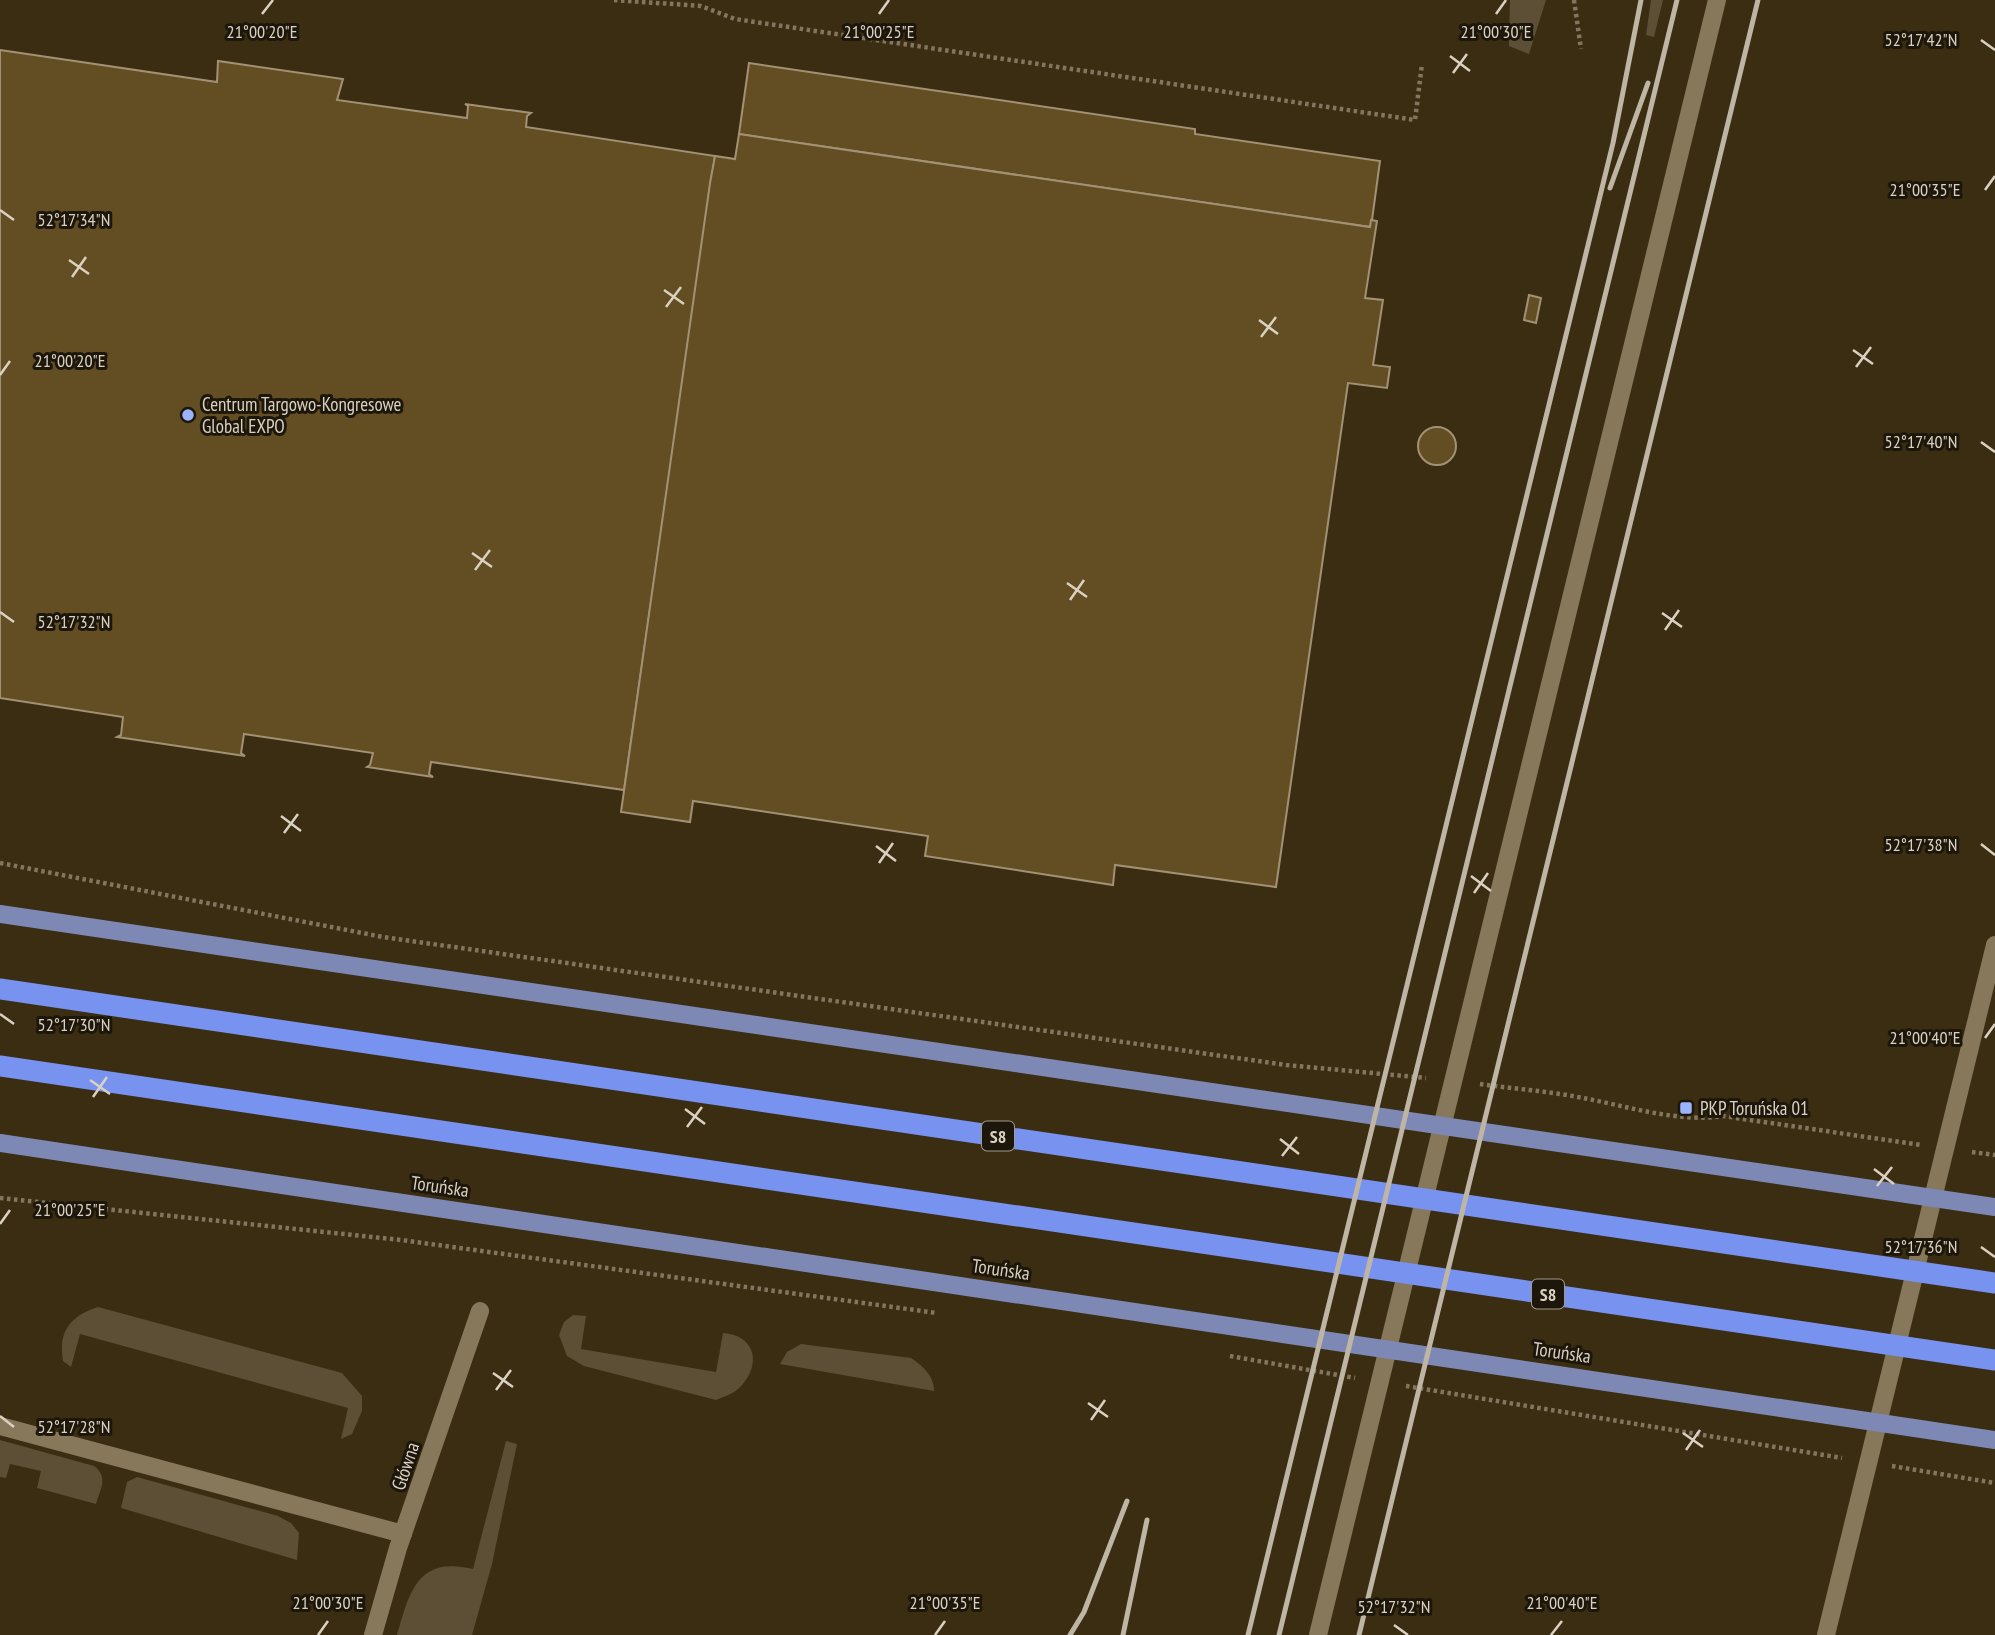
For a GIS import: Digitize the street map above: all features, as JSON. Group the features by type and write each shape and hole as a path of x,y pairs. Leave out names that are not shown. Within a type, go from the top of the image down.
{"highway":[{"name":"S8","path":"0,989 1995,1283"},
{"name":"S8","path":"0,1066 1995,1360"}],"main road":[{"path":"0,914 1995,1207"},
{"name":"Toruńska","path":"0,1143 1995,1440"}],"lane":[{"path":"1318,1635 1717,0"},
{"path":"1826,1635 1995,945"},
{"name":"Główna","path":"373,1635 403,1534 480,1311"},
{"path":"0,1426 403,1534"}],"path":[{"path":"614,0 701,6 735,19 1415,120 1422,64"},
{"path":"1574,0 1581,49"},
{"path":"0,863 383,937 1286,1065 1435,1079"},
{"path":"1472,1083 1578,1097 1666,1114 1705,1119 1723,1116 1923,1145"},
{"path":"1963,1151 1995,1155"},
{"path":"0,1198 401,1240 950,1314"},
{"path":"1222,1355 1368,1380"},
{"path":"1395,1384 1844,1458"},
{"path":"1886,1465 1995,1483"}],"shaded area":[{"path":"1510,0 1546,0 1529,54 1509,46"},
{"path":"1651,0 1663,0 1654,37 1646,35"},
{"path":"98,1307 342,1373 362,1396 362,1411 352,1434 341,1439 348,1408 80,1334 71,1367 63,1361 62,1350 68,1326 80,1315"},
{"path":"573,1315 586,1316 581,1349 716,1372 723,1333 734,1335 748,1345 752,1352 752,1369 738,1389 716,1400 584,1366 567,1356 559,1335 564,1322"},
{"path":"801,1344 911,1358 927,1372 934,1391 780,1364 787,1352"},
{"path":"0,1440 94,1466 99,1470 102,1479 96,1504 37,1488 41,1471 10,1464 6,1478 0,1477"},
{"path":"506,1441 517,1444 492,1564 472,1635 397,1635 413,1590 429,1572 440,1567 473,1569"},
{"path":"137,1477 278,1516 291,1523 299,1533 297,1560 121,1508 127,1482"}],"building":[{"path":"0,50 217,82 218,61 343,79 337,100 467,118 468,106 465,104 531,113 527,116 526,127 715,156 624,790 431,762 429,774 433,777 367,767 373,753 244,734 241,753 245,756 117,737 121,735 123,717 0,698"},
{"path":"749,63 1195,129 1195,134 1380,161 1372,220 1370,227 739,134"},
{"path":"739,134 1370,227 1371,220 1377,221 1365,298 1383,300 1373,365 1390,367 1387,388 1348,383 1276,887 1115,865 1113,885 925,856 928,836 693,801 690,822 621,812 710,183 715,156 735,159"},
{"path":"1529,295 1541,298 1536,323 1524,320"},
{"path":"1437,427 1451,432 1456,446 1451,460 1437,465 1423,460 1418,446 1423,432"}],"railway":[{"path":"1248,1635 1613,143 1641,0"},
{"path":"1279,1635 1677,0"},
{"path":"1359,1635 1758,0"},
{"path":"1610,188 1648,83"},
{"path":"1070,1635 1084,1612 1127,1501"},
{"path":"1123,1635 1147,1520"}],"place":[{"name":"Centrum Targowo-Kongresowe Global EXPO","path":"188,415"},
{"name":"PKP Toruńska 01","path":"1686,1108"}]}
